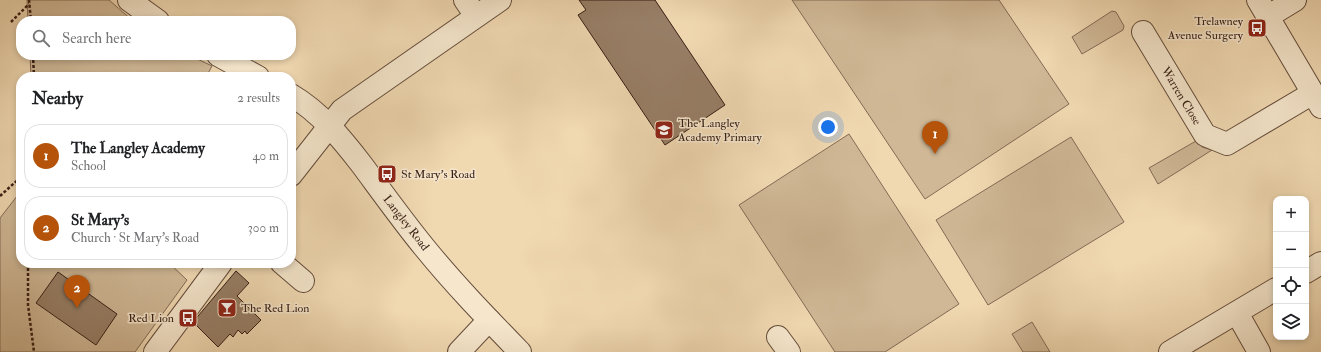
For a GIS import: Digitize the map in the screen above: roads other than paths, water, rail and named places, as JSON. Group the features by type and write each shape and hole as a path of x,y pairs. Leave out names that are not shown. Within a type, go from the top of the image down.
{"street":[{"path":"129,0 151,16"},
{"path":"296,169 342,110 470,8 500,0"},
{"path":"1295,0 1263,8 1317,100"},
{"name":"Warren Close","path":"1143,32 1204,135 1227,144 1317,100"},
{"path":"227,60 249,72"},
{"name":"Langley Road","path":"296,98 330,126 424,247 520,352"},
{"path":"1309,270 1321,263"},
{"path":"155,352 217,268"},
{"path":"288,268 303,281"},
{"path":"1170,352 1273,291"},
{"path":"1236,312 1259,352"},
{"path":"459,352 490,320"}],"place":[{"name":"Trelawney Avenue Surgery","path":"1257,28"},
{"name":"The Langley Academy Primary","path":"664,130"},
{"name":"The Langley Academy","path":"935,154"},
{"name":"St Mary's Road","path":"387,174"},
{"name":"St Mary's","path":"77,308"},
{"name":"The Red Lion","path":"227,308"},
{"name":"Red Lion","path":"188,318"}]}
